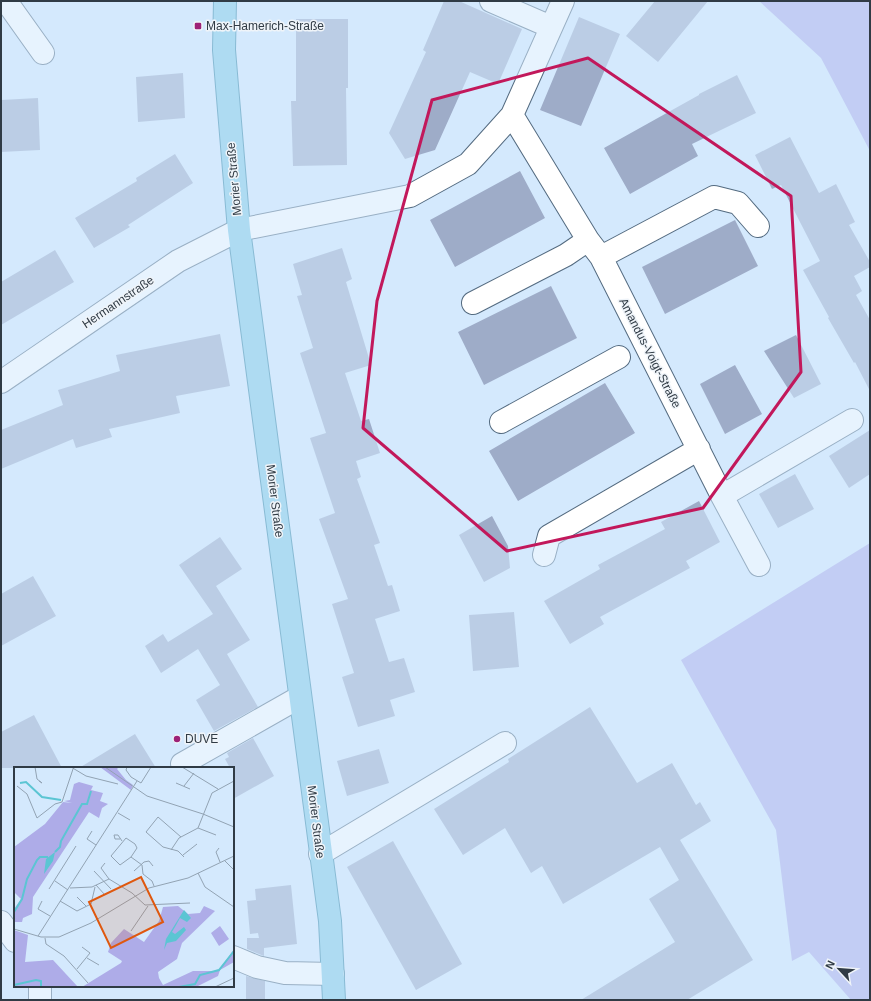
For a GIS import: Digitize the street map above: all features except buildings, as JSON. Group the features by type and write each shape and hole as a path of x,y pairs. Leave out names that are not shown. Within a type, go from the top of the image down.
{"main road":[{"name":"Morier Straße","path":"225,1 224,50 239,230 330,921 334,1000"}],"street":[{"path":"6,1 43,53"},
{"path":"491,1 551,27"},
{"path":"239,230 410,196 468,164 512,115 563,1"},
{"name":"Amandus-Voigt-Straße","path":"512,115 594,249 758,565"},
{"path":"473,303 566,255 594,249 714,197 738,203 758,226"},
{"name":"Hermannstraße","path":"1,382 178,260 239,230"},
{"path":"501,422 619,357"},
{"path":"722,496 852,420"},
{"path":"544,555 549,536 699,450"},
{"path":"182,764 300,697"},
{"path":"320,854 505,742"},
{"path":"1,922 14,940"},
{"path":"234,957 257,967 285,973 333,974"},
{"path":"40,987 40,1000"}],"highlighted area":[{"path":"588,58 791,196 801,372 703,508 507,551 363,428 377,301 432,100"}],"shaded area":[{"path":"759,1 870,1 870,151 821,58"},
{"path":"870,543 870,1000 851,1000 809,952 792,961 776,830 681,660"}],"place":[{"name":"Max-Hamerich-Straße","path":"198,26"},
{"name":"DUVE","path":"177,739"}]}
